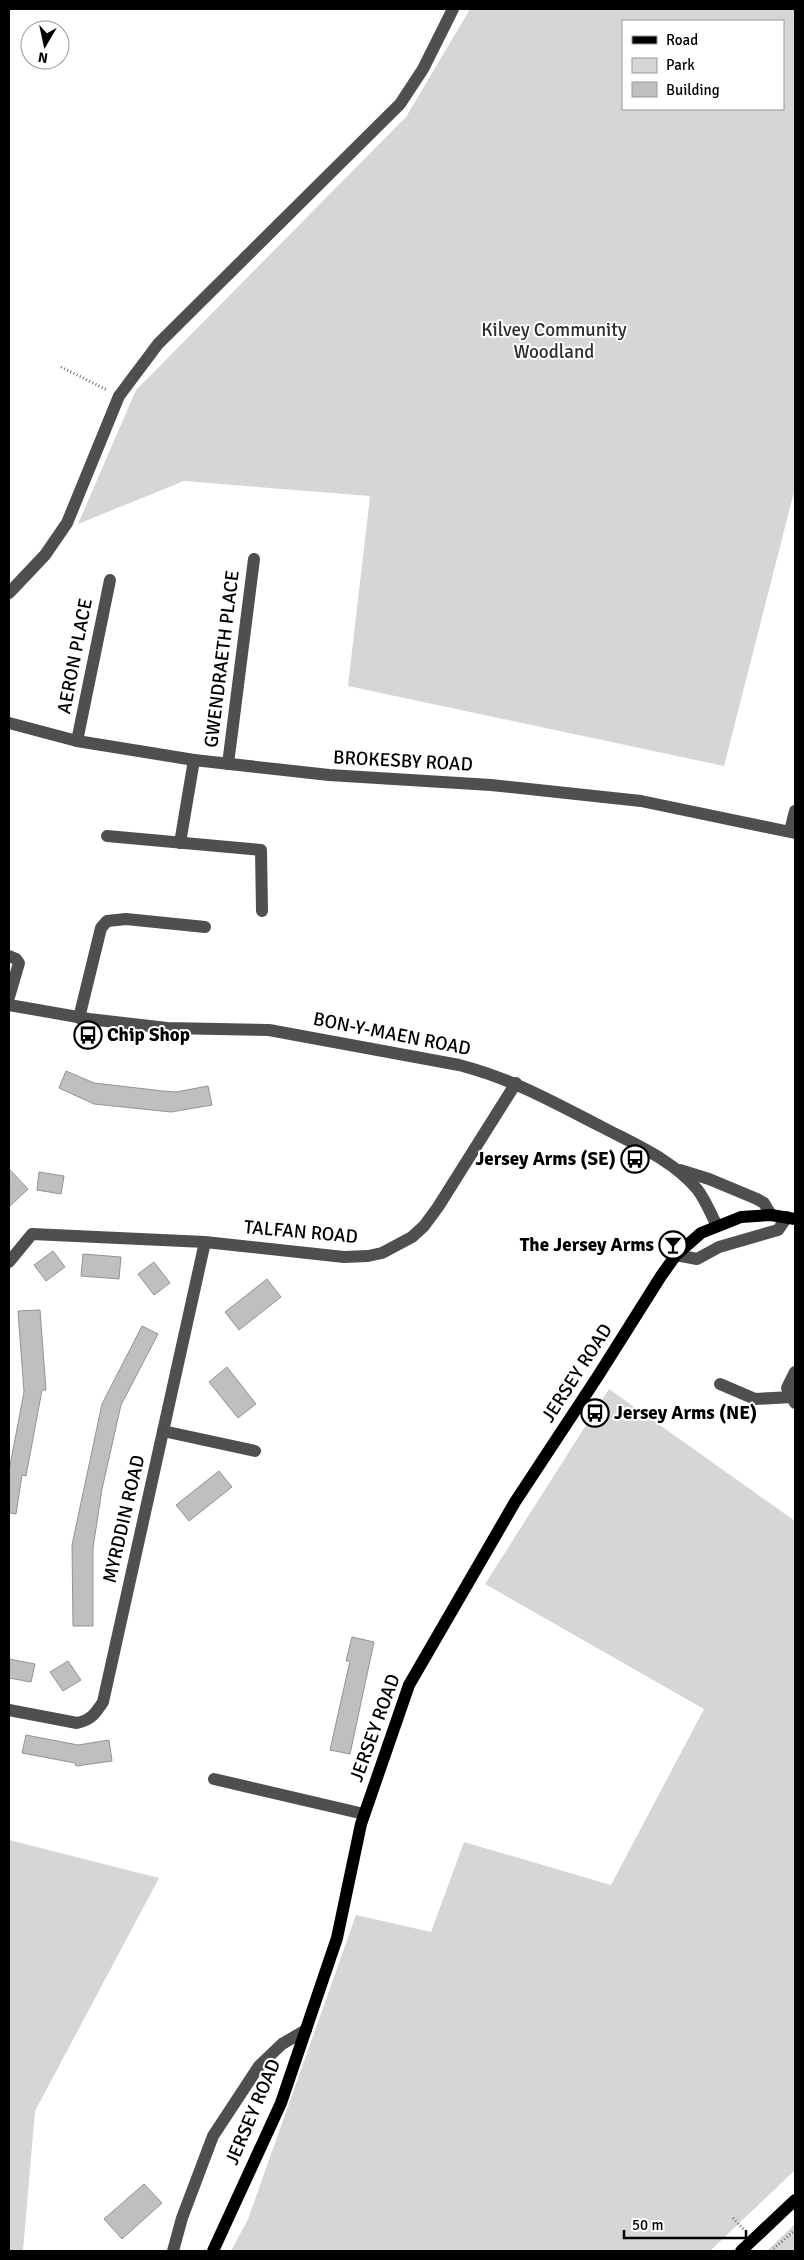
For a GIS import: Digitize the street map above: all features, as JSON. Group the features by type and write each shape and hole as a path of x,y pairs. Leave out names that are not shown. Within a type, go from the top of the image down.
{"main road":[{"name":"JERSEY ROAD","path":"213,2251 281,2104 337,1938 364,1814 409,1685 515,1502 676,1254 690,1240 740,1217 771,1215 791,1218"},
{"path":"741,2251 795,2200"}],"street":[{"path":"9,593 45,555 66,523 119,396 158,344 400,104 423,69 453,9"},
{"name":"GWENDRAETH PLACE","path":"228,764 254,559"},
{"name":"AERON PLACE","path":"77,741 110,580"},
{"name":"BROKESBY ROAD","path":"9,723 77,741 194,760 329,775 491,785 641,801 793,832"},
{"path":"180,843 194,760"},
{"path":"793,832 795,811"},
{"path":"107,836 261,850 262,911"},
{"path":"79,1018 99,932 107,921 126,919 204,927"},
{"path":"9,956 16,959 19,963 9,997"},
{"name":"BON-Y-MAEN ROAD","path":"9,1005 79,1018 167,1028 269,1030 459,1065 516,1083 641,1148 676,1169 698,1190 717,1226"},
{"name":"TALFAN ROAD","path":"9,1262 32,1234 205,1242 344,1257 382,1253 398,1246 424,1226 516,1083"},
{"path":"676,1169 709,1179 757,1199 764,1203 771,1215"},
{"path":"676,1254 697,1259 719,1247 778,1230 791,1218"},
{"name":"MYRDDIN ROAD","path":"9,1710 77,1723 88,1721 103,1702 205,1242"},
{"path":"794,1401 787,1388 795,1372"},
{"path":"720,1384 755,1399 794,1401"},
{"path":"163,1431 255,1451"},
{"path":"214,1779 364,1814"},
{"path":"173,2251 182,2218 213,2136 259,2066 282,2044 306,2030"}],"path":[{"path":"61,367 119,396"},
{"path":"771,2251 795,2230"}],"green space":[{"name":"Kilvey Community Woodland","path":"470,9 795,9 795,488 724,766 348,686 370,496 184,481 78,524 136,390 406,117"},
{"path":"609,1389 795,1521 795,2170 710,2251 231,2251 248,2219 356,1915 431,1932 464,1842 611,1885 704,1709 485,1584"},
{"path":"9,1840 159,1878 35,2111 23,2251 9,2251"},
{"path":"795,2224 795,2251 767,2251"}],"building":[{"path":"66,1071 94,1083 163,1091 176,1092 208,1086 212,1105 171,1112 94,1104 59,1088"},
{"path":"9,1169 28,1189 9,1207"},
{"path":"39,1172 64,1176 61,1194 37,1190"},
{"path":"53,1251 65,1267 46,1281 34,1265"},
{"path":"83,1254 121,1257 119,1279 81,1276"},
{"path":"154,1262 170,1283 154,1295 138,1274"},
{"path":"267,1279 281,1297 239,1330 225,1312"},
{"path":"40,1310 46,1390 42,1390 26,1476 22,1475 16,1514 9,1513 9,1471 24,1392 18,1311"},
{"path":"142,1326 158,1334 121,1405 102,1489 93,1548 93,1626 73,1626 72,1545 102,1404"},
{"path":"227,1367 256,1404 238,1418 209,1382"},
{"path":"219,1471 232,1487 189,1521 176,1505"},
{"path":"352,1637 374,1642 350,1754 330,1750 350,1661 346,1661"},
{"path":"9,1659 35,1664 31,1682 9,1678"},
{"path":"68,1661 81,1680 63,1691 50,1672"},
{"path":"26,1735 78,1745 109,1740 112,1761 76,1766 75,1763 22,1753"},
{"path":"144,2184 162,2203 122,2239 104,2219"}],"place":[{"name":"Chip Shop","path":"88,1035"},
{"name":"Jersey Arms (SE)","path":"635,1159"},
{"name":"The Jersey Arms","path":"673,1245"},
{"name":"Jersey Arms (NE)","path":"595,1413"}]}
